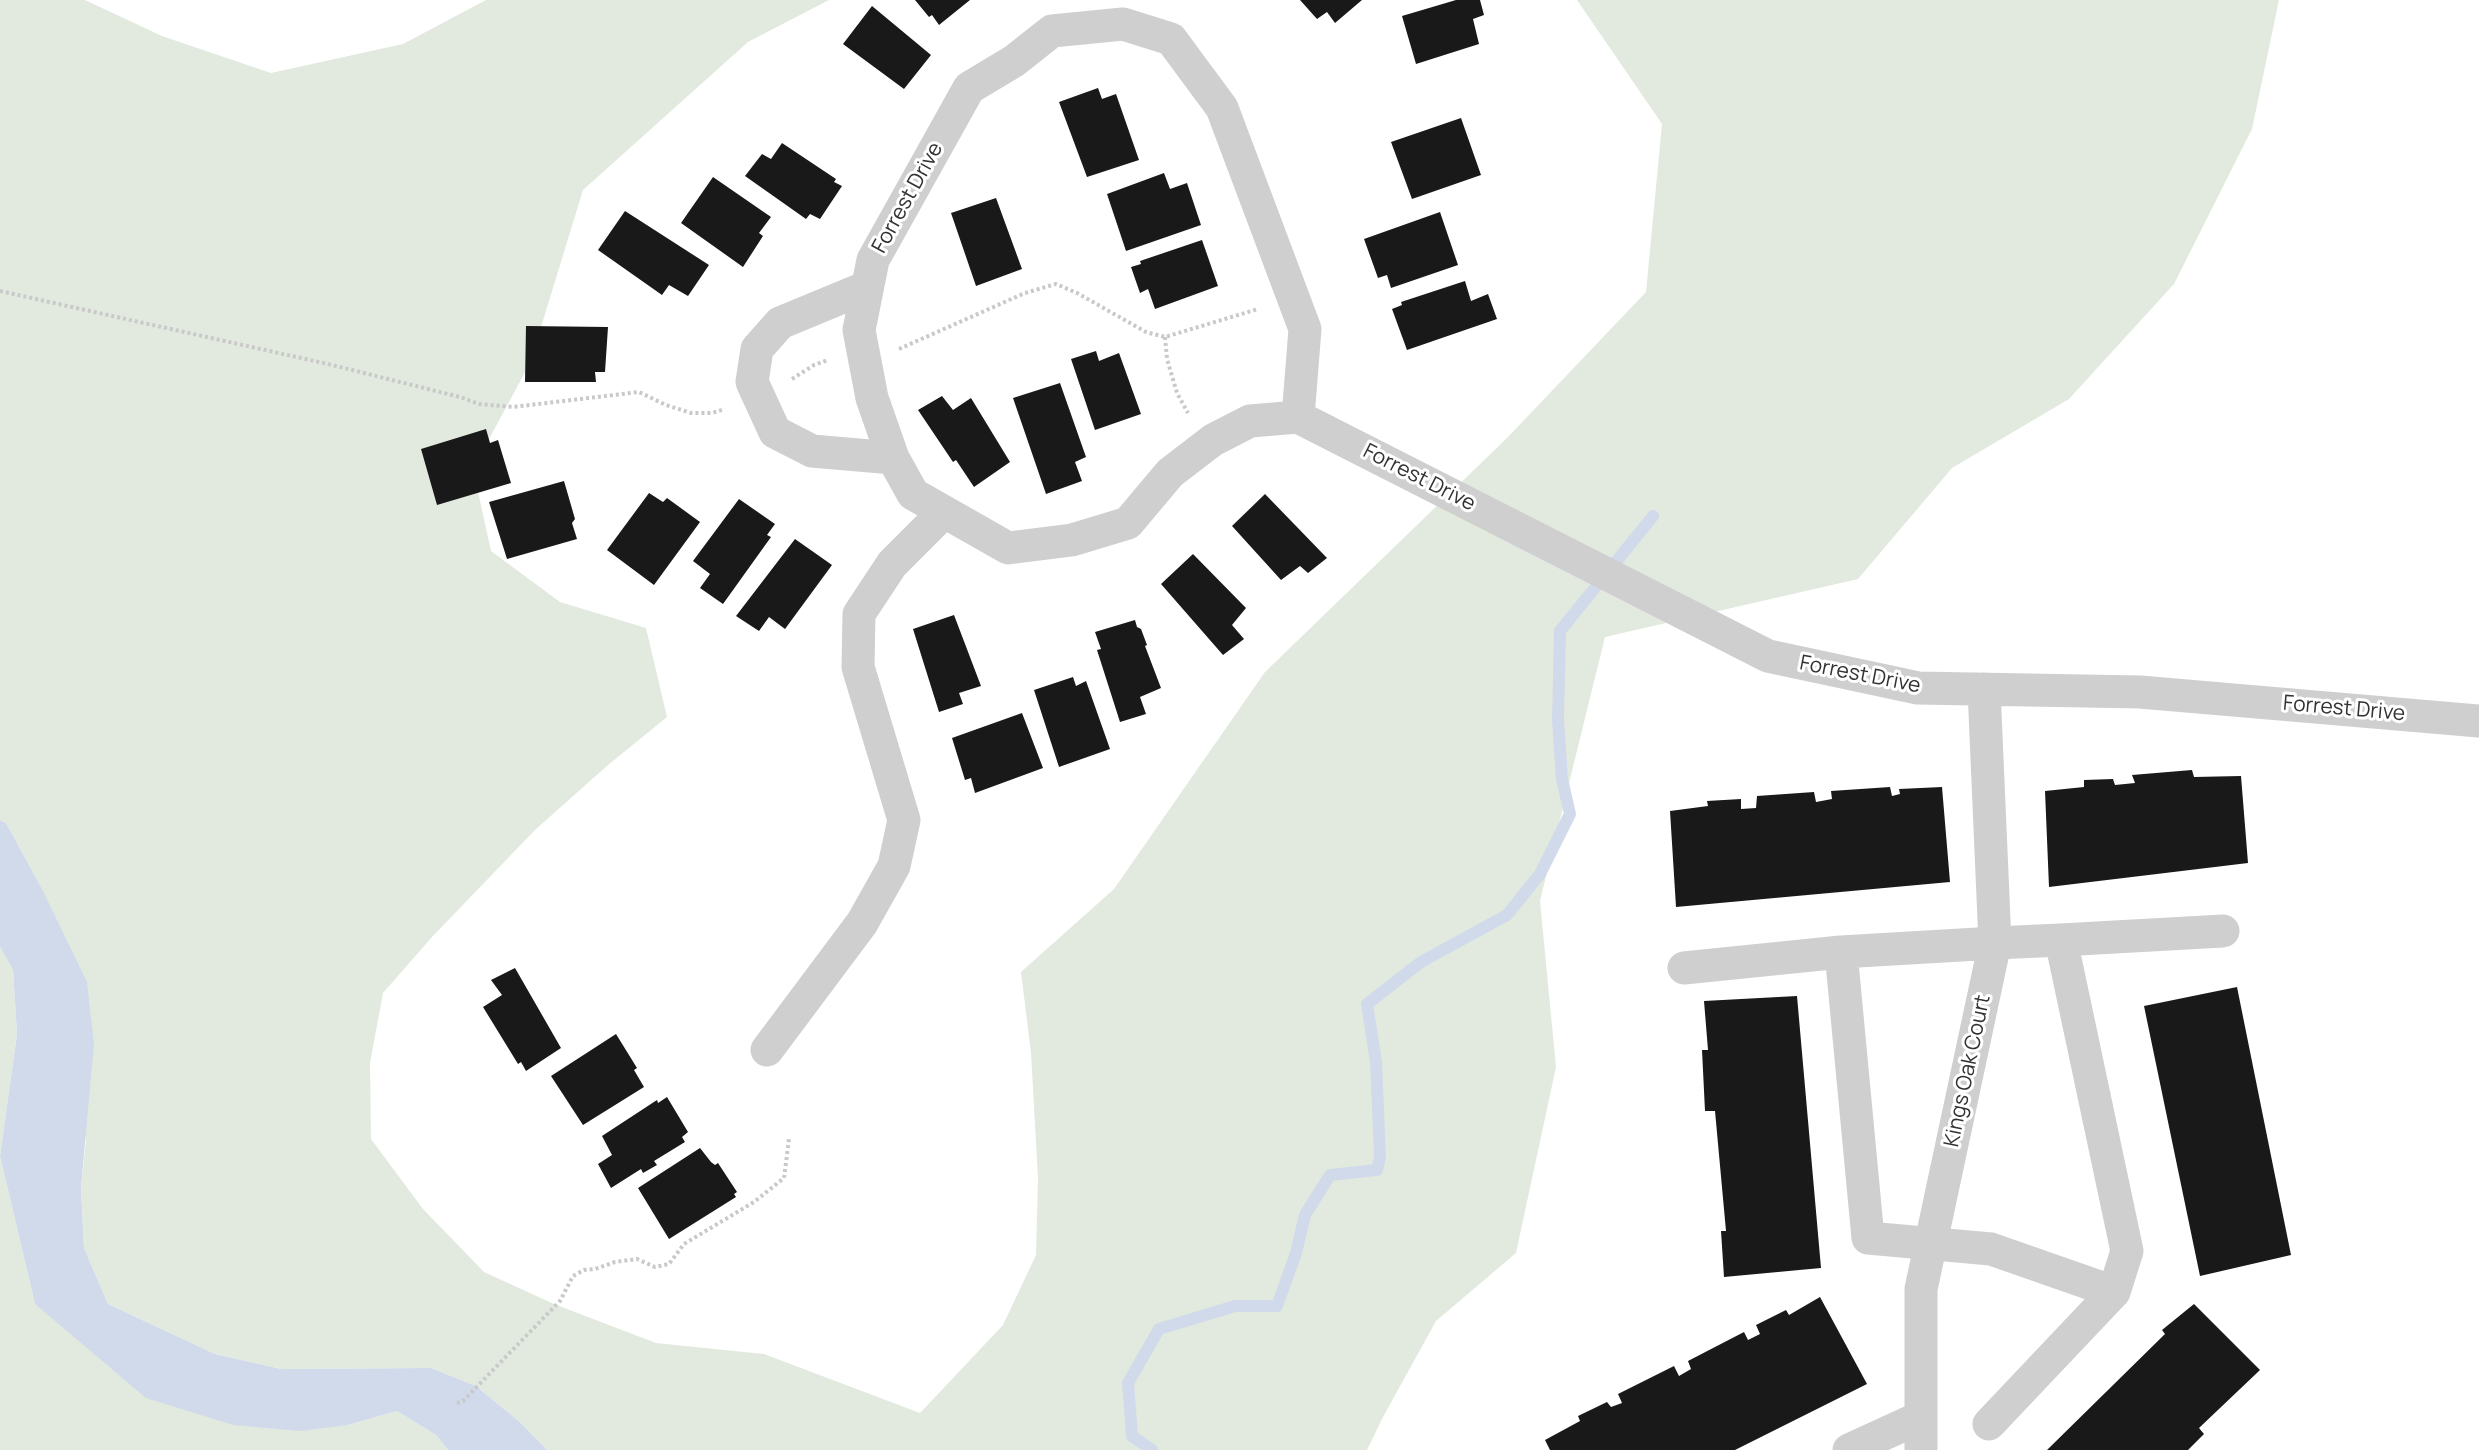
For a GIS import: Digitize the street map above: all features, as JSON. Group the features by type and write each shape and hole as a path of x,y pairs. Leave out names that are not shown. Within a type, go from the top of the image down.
{"street":[{"name":"Forrest Drive","path":"1298,417 1305,329 1222,108 1171,39 1122,24 1052,31 1014,61 969,88 873,260 859,330 872,398 893,458 913,494 1008,548 1072,540 1128,523 1170,473 1213,440 1250,421 1298,417 1768,656 1918,688 2140,692 2479,721"},
{"path":"867,287 780,323 757,349 752,382 775,432 813,451 893,458"},
{"path":"767,1050 862,923 894,866 904,820 858,667 859,614 892,564 944,512"},
{"name":"Kings Oak Court","path":"1921,1450 1921,1289 1995,943 1984,689"},
{"path":"1684,968 1841,952 2223,931"},
{"path":"1989,1424 2114,1292 2127,1251 2061,940"},
{"path":"1841,952 1868,1239 1991,1249 2114,1292"},
{"path":"1849,1450 1921,1417"}],"path":[{"path":"0,291 328,364 460,397 479,404 513,407 639,392 666,405 691,413 712,413 759,396 814,365 836,357 864,358 902,349 1025,294 1056,284 1077,293 1146,332 1165,337 1293,298"},
{"path":"1165,337 1167,359 1177,393 1191,419 1213,440"},
{"path":"457,1403 463,1401 560,1301 573,1276 584,1270 637,1259 656,1267 669,1264 684,1244 754,1202 784,1178 789,1139"}],"shaded area":[{"path":"0,0 85,0 162,36 271,73 403,44 486,0 829,0 748,42 583,190 530,363 473,469 491,551 560,602 646,628 667,717 608,765 535,830 432,937 383,993 370,1063 371,1139 423,1209 484,1272 554,1304 656,1343 764,1354 920,1413 1003,1325 1036,1255 1038,1178 1031,1053 1021,972 1114,889 1265,672 1507,438 1646,292 1662,124 1577,0 2279,0 2252,129 2174,284 2069,399 1952,468 1858,579 1605,637 1540,901 1556,1067 1516,1253 1436,1321 1367,1450 547,1450 521,1423 476,1386 431,1368 281,1369 215,1354 108,1304 84,1248 81,1188 86,1140 41,887 6,823 0,820"},
{"path":"0,947 13,970 17,1034 0,1156"},
{"path":"0,1156 35,1304 348,1425 397,1411 436,1435 448,1450 0,1450"}],"water":[{"path":"0,820 6,823 41,887 87,982 94,1044 81,1188 84,1248 108,1304 215,1354 281,1369 431,1368 476,1386 521,1423 547,1450 448,1450 436,1435 397,1411 348,1425 300,1431 233,1425 146,1398 35,1304 0,1156 17,1034 13,970 0,947"}],"building":[{"path":"915,0 970,0 939,25 932,15 929,17"},
{"path":"1300,0 1362,0 1335,23 1327,12 1317,19"},
{"path":"1456,0 1480,0 1484,15 1473,19 1479,44 1416,64 1402,16"},
{"path":"872,6 931,55 904,89 843,44"},
{"path":"1098,88 1102,99 1116,94 1139,160 1087,177 1059,102"},
{"path":"1461,118 1481,175 1412,199 1391,142"},
{"path":"782,143 836,179 834,182 842,186 820,219 810,214 806,219 745,176 762,154 771,159"},
{"path":"1164,173 1170,189 1187,183 1201,225 1126,251 1107,194"},
{"path":"713,177 771,217 759,233 763,236 743,267 681,223"},
{"path":"996,198 1022,269 976,286 951,213"},
{"path":"625,211 709,265 688,296 669,285 662,295 598,250"},
{"path":"1440,212 1458,265 1391,288 1387,275 1378,278 1364,239"},
{"path":"1202,240 1218,286 1155,309 1148,289 1140,293 1131,267 1141,264 1140,261"},
{"path":"1465,281 1471,301 1488,294 1497,319 1407,350 1392,309 1402,305 1401,302"},
{"path":"526,326 608,327 605,372 595,372 596,382 525,382"},
{"path":"1096,351 1099,361 1119,353 1141,414 1095,430 1071,359"},
{"path":"1060,383 1086,457 1075,462 1082,481 1046,494 1013,398"},
{"path":"942,396 953,410 971,398 1010,462 974,487 956,460 953,462 918,410"},
{"path":"486,429 490,443 498,440 511,483 437,505 421,449"},
{"path":"564,481 575,519 572,523 577,539 507,559 489,502"},
{"path":"649,493 663,502 667,498 700,522 654,585 607,550"},
{"path":"1265,494 1327,558 1308,573 1300,566 1281,580 1232,526"},
{"path":"739,499 775,524 767,535 771,537 723,604 700,588 710,574 693,561"},
{"path":"795,539 832,565 785,629 769,617 759,631 736,616"},
{"path":"1193,554 1246,608 1232,625 1244,639 1223,655 1161,584"},
{"path":"954,615 981,686 959,693 963,704 939,712 913,629"},
{"path":"1135,620 1137,627 1141,629 1161,688 1140,697 1146,714 1120,722 1097,650 1101,649 1095,632"},
{"path":"1073,677 1076,686 1086,681 1110,749 1059,767 1034,690"},
{"path":"1022,713 1043,768 975,793 971,778 965,780 952,738"},
{"path":"2192,770 2194,777 2241,776 2248,863 2049,887 2045,791 2084,787 2084,780 2113,779 2115,785 2135,783 2132,775"},
{"path":"1890,787 1892,796 1900,794 1899,789 1942,787 1950,882 1676,907 1670,811 1708,806 1707,801 1741,799 1741,809 1756,808 1757,796 1814,792 1816,802 1832,799 1831,791"},
{"path":"515,968 561,1048 526,1071 521,1062 518,1064 483,1007 502,995 491,980"},
{"path":"2237,987 2291,1255 2200,1276 2144,1006"},
{"path":"1797,996 1821,1268 1724,1277 1721,1231 1726,1231 1715,1111 1705,1111 1702,1050 1708,1050 1704,1001"},
{"path":"616,1034 637,1068 634,1070 644,1087 583,1125 551,1076"},
{"path":"667,1097 688,1132 682,1137 685,1142 654,1161 657,1165 643,1173 641,1169 611,1188 598,1164 612,1155 602,1136 657,1100 658,1103"},
{"path":"700,1148 711,1162 715,1165 718,1163 737,1192 734,1194 736,1197 669,1239 638,1188"},
{"path":"1820,1297 1867,1384 1735,1450 1550,1450 1545,1440 1580,1421 1578,1416 1607,1402 1611,1407 1622,1403 1618,1394 1674,1366 1679,1376 1691,1369 1688,1361 1744,1332 1748,1340 1760,1334 1756,1325 1786,1310 1789,1315"},
{"path":"2194,1304 2260,1370 2199,1428 2204,1434 2188,1450 2047,1450 2165,1334 2162,1330"}],"waterway":[{"path":"1152,1450 1132,1436 1128,1383 1159,1329 1235,1306 1277,1306 1296,1253 1305,1215 1330,1175 1377,1170 1380,1157 1376,1062 1367,1004 1421,962 1507,915 1540,874 1570,814 1562,779 1558,720 1560,631 1653,516"}]}
